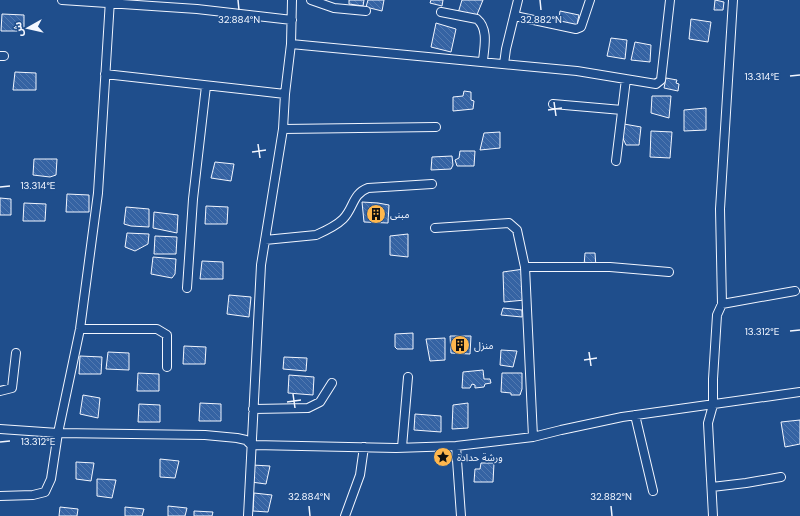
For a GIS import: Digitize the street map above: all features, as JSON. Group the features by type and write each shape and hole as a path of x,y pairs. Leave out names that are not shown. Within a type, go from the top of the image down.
{"street":[{"path":"62,0 183,4 292,20"},
{"path":"248,516 261,266 283,130 285,94 291,44 292,0"},
{"path":"311,0 334,8 366,11"},
{"path":"504,64 506,49 518,0"},
{"path":"515,16 576,29 581,27 583,23 590,0"},
{"path":"291,44 577,71 656,84 661,80 670,0"},
{"path":"713,516 708,423 713,404 717,315 722,304 720,209 733,0"},
{"path":"2,498 40,495 47,490 51,480 58,433 80,330 98,193 110,2"},
{"path":"441,12 477,19 480,21 484,31 483,61"},
{"path":"106,74 285,94"},
{"path":"616,161 626,79"},
{"path":"187,288 193,199 206,86"},
{"path":"553,104 622,110"},
{"path":"283,130 436,127"},
{"path":"265,240 316,235 323,232 344,218 354,198 361,191 368,188 432,184"},
{"path":"435,228 506,222 517,230 525,267 533,437"},
{"path":"525,267 596,267 669,272"},
{"path":"722,304 795,291"},
{"path":"80,330 157,329 167,335 167,367"},
{"path":"0,391 12,388 16,353"},
{"path":"402,447 408,377"},
{"path":"253,409 308,408 320,402 332,384"},
{"path":"0,429 58,433 205,435 237,438 246,440 251,445 364,447 456,446 533,437 587,424 635,415 800,392"},
{"path":"635,415 653,491"},
{"path":"456,446 461,516"},
{"path":"345,516 360,475 364,447"},
{"path":"712,487 781,477"}],"building":[{"path":"349,0 364,0 363,6 349,4"},
{"path":"368,0 384,0 382,11 366,7"},
{"path":"431,0 443,0 442,6 430,3"},
{"path":"462,0 483,0 476,17 458,13"},
{"path":"715,0 724,2 723,10 714,10"},
{"path":"560,11 579,15 576,29 558,25"},
{"path":"2,14 24,15 24,31 1,31"},
{"path":"691,19 711,22 708,42 689,39"},
{"path":"436,23 456,29 451,52 431,47"},
{"path":"611,38 627,40 625,59 607,56"},
{"path":"635,42 651,45 650,62 631,60"},
{"path":"15,72 36,73 36,90 13,90"},
{"path":"666,78 677,80 676,83 679,84 678,91 664,88"},
{"path":"464,91 471,92 471,100 474,101 473,109 453,111 453,97 463,96"},
{"path":"652,96 671,96 669,118 651,113"},
{"path":"706,108 706,130 684,131 684,110"},
{"path":"624,124 641,127 639,145 626,145 621,134"},
{"path":"651,131 672,132 670,158 650,157"},
{"path":"500,132 500,148 480,150 484,133"},
{"path":"460,151 475,151 474,166 457,166 455,160 459,158"},
{"path":"452,156 453,165 451,169 431,170 432,157"},
{"path":"34,159 57,159 56,175 50,177 33,175"},
{"path":"215,162 234,164 231,181 211,178"},
{"path":"67,194 89,195 89,212 66,212"},
{"path":"0,198 11,199 11,215 0,215"},
{"name":"مبنى","path":"362,202 389,205 388,223 364,222"},
{"path":"24,203 46,204 45,221 23,221"},
{"path":"206,206 228,207 227,224 205,224"},
{"path":"126,207 149,209 149,227 124,224"},
{"path":"154,212 178,215 177,233 153,228"},
{"path":"127,233 149,234 148,244 135,251 125,247"},
{"name":"مبنى","path":"408,234 408,257 390,255 390,236"},
{"path":"155,236 177,237 176,254 154,254"},
{"path":"585,253 595,253 596,267 584,266"},
{"path":"153,257 176,259 175,274 172,278 151,274"},
{"path":"202,261 223,262 223,279 200,279"},
{"path":"524,269 525,300 504,302 503,272"},
{"path":"229,295 251,297 249,317 227,314"},
{"path":"503,308 522,310 522,317 501,315"},
{"path":"413,333 413,349 397,349 395,347 395,334"},
{"name":"منزل","path":"450,336 471,336 470,354 451,353"},
{"path":"445,338 445,360 430,361 426,339"},
{"path":"184,346 206,347 205,364 183,364"},
{"path":"501,350 517,351 513,367 500,365"},
{"path":"108,352 129,353 129,370 106,369"},
{"path":"80,356 102,357 101,374 79,374"},
{"path":"284,357 307,358 306,371 283,369"},
{"path":"483,370 484,379 490,379 491,383 485,384 484,387 475,388 475,385 472,384 470,388 462,388 463,372"},
{"path":"138,373 159,374 159,391 137,391"},
{"path":"502,373 522,373 522,389 520,395 511,395 511,393 501,392"},
{"path":"289,375 314,377 313,395 288,393"},
{"path":"83,395 100,398 98,418 80,414"},
{"path":"200,403 221,404 221,421 199,421"},
{"path":"468,403 468,428 452,429 453,405"},
{"path":"139,404 160,405 160,422 138,422"},
{"path":"415,414 441,416 441,432 414,430"},
{"path":"800,420 800,444 785,447 781,422"},
{"path":"160,459 179,461 175,478 160,477"},
{"path":"76,462 94,463 91,481 76,479"},
{"path":"481,463 494,463 493,482 474,482 475,469 480,469"},
{"path":"252,465 270,466 266,484 251,482"},
{"path":"97,479 116,480 112,498 97,496"},
{"path":"254,493 272,495 268,512 253,511"},
{"path":"168,506 187,508 185,516 168,516"},
{"path":"60,507 78,509 77,516 59,516"},
{"path":"125,507 144,509 142,516 125,516"},
{"path":"194,511 213,512 212,516 194,516"}],"place":[{"name":"مبنى","path":"376,214"},
{"name":"منزل","path":"460,345"},
{"name":"ورشة حدادة","path":"443,457"}]}
